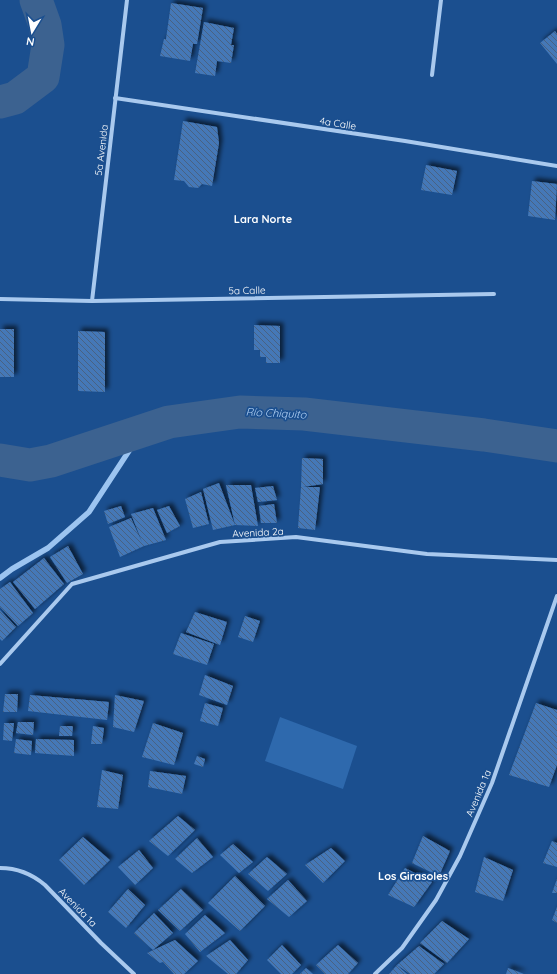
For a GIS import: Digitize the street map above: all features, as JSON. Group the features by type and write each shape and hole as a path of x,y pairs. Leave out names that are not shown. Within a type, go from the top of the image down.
{"street":[{"name":"5a Avenida","path":"92,301 127,0"},
{"path":"432,75 441,0"},
{"name":"4a Calle","path":"116,98 405,141 557,166"},
{"name":"5a Calle","path":"0,299 92,301 494,294"},
{"name":"Avenida 2a","path":"0,664 72,584 220,542 296,537 427,554 557,560"},
{"name":"Avenida 1a","path":"374,974 402,948 436,900 460,856 492,783 557,596"},
{"name":"Avenida 1a","path":"0,868 25,872 36,877 134,974"}],"shaded area":[{"path":"280,717 357,746 343,789 265,761"}],"building":[{"path":"171,3 203,8 197,44 193,44 190,61 160,56 164,39 166,39"},
{"path":"204,22 234,28 231,45 234,45 231,63 217,61 215,76 195,73"},
{"path":"555,31 557,34 557,64 540,43"},
{"path":"183,121 217,127 219,143 212,186 202,184 198,188 189,187 184,181 174,180"},
{"path":"426,165 457,171 452,195 421,190"},
{"path":"532,181 557,184 555,220 528,216"},
{"path":"254,325 280,326 280,363 266,363 266,357 260,357 260,350 254,350"},
{"path":"0,329 14,329 14,377 0,377"},
{"path":"78,331 105,332 105,392 78,391"},
{"path":"302,458 323,459 323,484 303,487 320,487 315,530 298,528"},
{"path":"219,483 235,525 213,530 203,489"},
{"path":"226,485 251,485 258,526 235,525"},
{"path":"273,486 277,500 258,502 255,488"},
{"path":"201,492 209,524 193,528 185,499"},
{"path":"274,504 277,523 261,523 259,506"},
{"path":"121,506 125,517 108,524 104,511"},
{"path":"169,506 180,526 167,533 157,510"},
{"path":"153,508 166,540 144,546 120,557 109,527 131,518 142,542 131,514"},
{"path":"68,546 83,574 67,583 50,557"},
{"path":"44,558 64,584 35,609 13,582"},
{"path":"10,582 33,613 18,626 0,607 0,589"},
{"path":"0,610 16,627 2,641 0,639"},
{"path":"195,612 227,622 220,645 186,632"},
{"path":"245,616 260,621 253,642 238,637"},
{"path":"181,633 214,644 207,665 173,654"},
{"path":"205,675 233,686 227,705 199,695"},
{"path":"5,694 18,694 17,712 3,712"},
{"path":"30,695 109,702 107,720 28,711"},
{"path":"115,695 144,701 134,732 113,727"},
{"path":"205,703 223,708 218,726 200,721"},
{"path":"536,703 557,710 557,765 549,787 509,775"},
{"path":"18,722 34,722 33,735 16,733"},
{"path":"4,723 14,723 12,741 3,740"},
{"path":"153,723 183,733 174,765 142,757"},
{"path":"60,726 73,726 72,736 59,736"},
{"path":"93,726 104,728 102,744 91,744"},
{"path":"16,739 32,741 31,755 14,753"},
{"path":"36,739 74,740 74,756 35,753"},
{"path":"197,756 205,759 203,767 194,764"},
{"path":"102,770 123,775 118,809 97,807"},
{"path":"150,771 186,776 182,794 148,787"},
{"path":"178,816 195,830 168,856 149,841"},
{"path":"423,836 450,851 439,876 412,863"},
{"path":"83,837 110,860 84,885 59,860"},
{"path":"197,838 213,857 192,873 175,859"},
{"path":"552,841 557,843 557,867 543,863"},
{"path":"233,844 253,862 239,873 220,855"},
{"path":"331,848 345,861 323,883 305,865"},
{"path":"139,850 153,868 135,885 118,867"},
{"path":"267,857 287,874 268,891 248,874"},
{"path":"484,857 513,870 503,901 475,892"},
{"path":"405,868 432,882 414,907 388,895"},
{"path":"235,876 265,906 240,931 208,903"},
{"path":"557,879 557,893 552,893"},
{"path":"288,880 307,901 289,917 267,899"},
{"path":"128,889 145,905 126,928 108,912"},
{"path":"181,889 203,910 180,931 158,910"},
{"path":"557,907 557,923 552,920"},
{"path":"154,913 173,933 153,950 134,933"},
{"path":"205,915 225,933 200,952 185,934"},
{"path":"442,921 469,939 447,963 420,943"},
{"path":"175,940 198,961 184,974 174,974 163,962 160,963 147,953"},
{"path":"230,940 248,960 236,974 228,974 206,956"},
{"path":"282,945 301,965 292,974 281,974 267,960"},
{"path":"338,945 358,963 348,974 325,974 316,965"},
{"path":"419,946 444,964 434,974 410,974 397,965"},
{"path":"397,965 407,974 389,974"},
{"path":"306,968 313,974 300,974"},
{"path":"508,968 524,974 506,974"}],"waterway":[{"name":"Río Chiquito","path":"0,102 15,98 43,77 48,45 45,25 36,0"},
{"name":"Río Chiquito","path":"0,460 30,465 51,461 169,422 240,412 304,414 484,435 557,446"},
{"path":"0,578 12,569 48,548 89,512 142,431"}],"district":[{"name":"Lara Norte","path":"263,219"},
{"name":"Los Girasoles","path":"413,876"}]}
